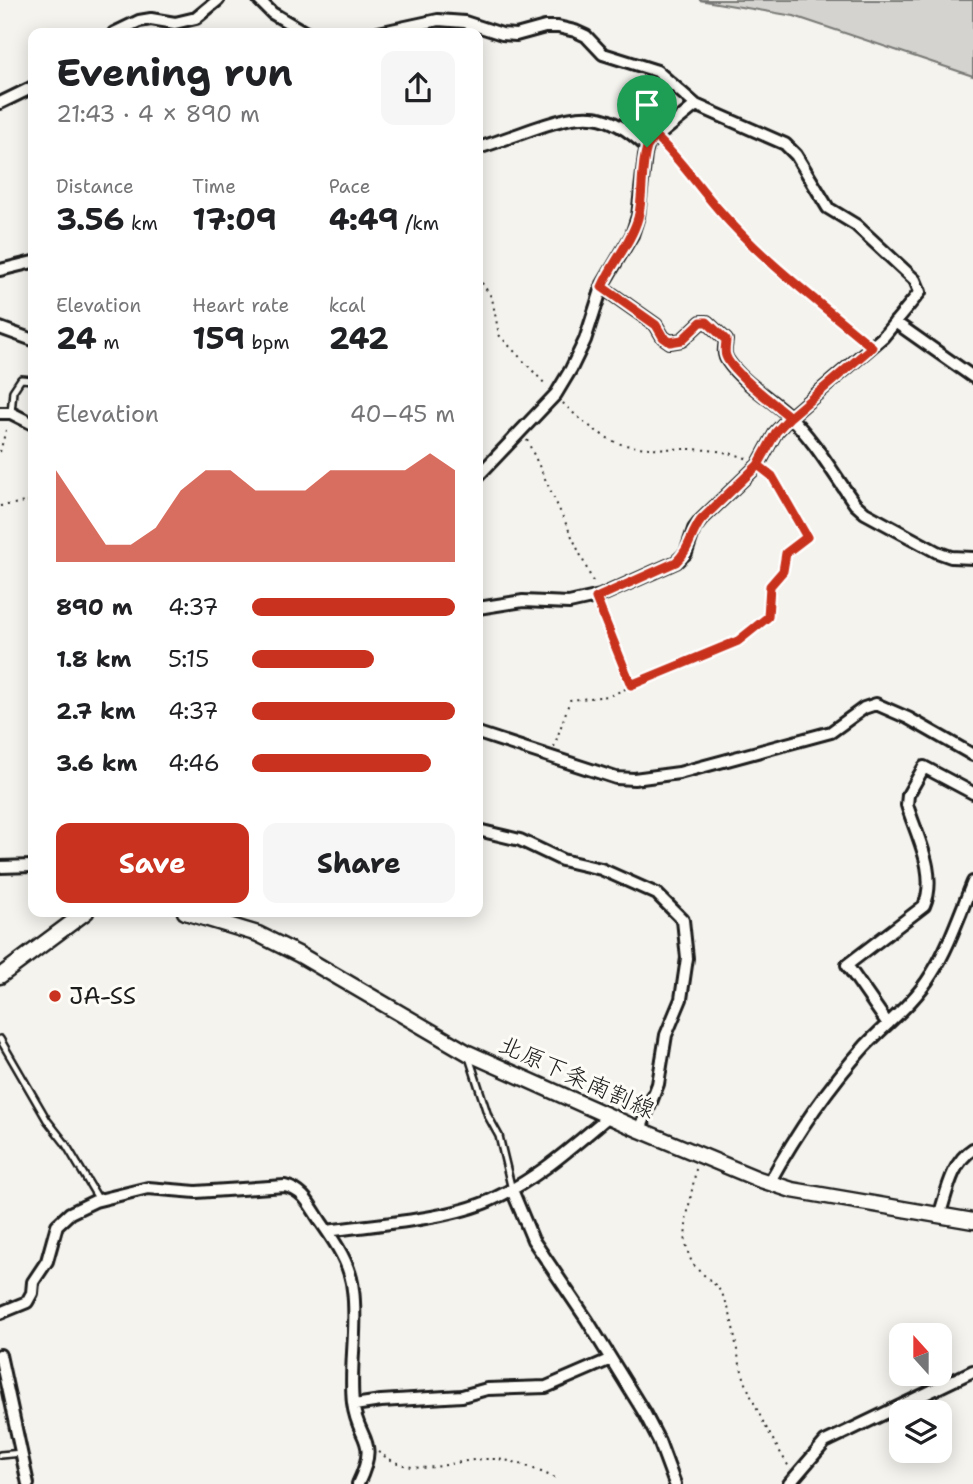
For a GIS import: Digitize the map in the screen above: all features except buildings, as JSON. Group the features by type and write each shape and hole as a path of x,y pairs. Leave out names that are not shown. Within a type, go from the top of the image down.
{"main road":[{"path":"0,976 79,917"},
{"name":"北原下条南割線","path":"216,917 300,955 468,1053 698,1155 792,1190 973,1221"}],"street":[{"path":"124,28 151,19 176,23 196,19 218,0"},
{"path":"258,0 272,13 298,28"},
{"path":"401,28 438,20 465,22 502,34 516,35 545,27 558,27 586,36 603,54 657,71 696,104 785,144 796,155 828,208 856,225 915,280 920,292 872,347 776,432 758,465 701,520 694,529 686,553 676,562 598,597 569,603 523,601 483,607"},
{"path":"0,103 28,89"},
{"path":"483,471 556,394 585,340 611,267 632,235 638,216 647,147 655,136 696,104"},
{"path":"483,146 580,116 614,123 647,147"},
{"path":"0,270 28,263"},
{"path":"602,287 656,325 663,337 670,342 682,340 701,322 707,322 726,340 724,352 738,373 805,433 864,513 937,552 951,557 973,558"},
{"path":"895,322 973,377"},
{"path":"0,328 28,338"},
{"path":"5,413 28,422"},
{"path":"483,735 616,778 634,779 678,773 831,732 864,708 876,704 908,718 973,755"},
{"path":"888,1024 847,965 924,906 930,893 930,877 907,805 908,795 924,767 973,793"},
{"path":"483,831 520,840 562,860 601,869 657,894 683,920 687,958 683,989 666,1035 658,1084 639,1130"},
{"path":"0,867 28,866"},
{"path":"769,1182 786,1152 838,1077 930,977 942,956 973,882"},
{"path":"328,1231 447,1213 489,1201 546,1169 609,1116"},
{"path":"939,1216 956,1166 965,1154 973,1150"},
{"path":"0,1313 27,1302 32,1293 33,1282 47,1261 57,1225 70,1213 99,1200 148,1188 196,1192 285,1186 297,1189 306,1196 337,1244 353,1288 354,1405 369,1445 369,1458 358,1484"},
{"path":"512,1190 533,1240 611,1359 660,1441 675,1484"},
{"path":"0,1355 28,1484"},
{"path":"354,1405 462,1395 487,1389 546,1387 611,1359"},
{"path":"792,1481 825,1442 973,1371"}],"lane":[{"path":"5,413 20,379 28,380"},
{"path":"0,1039 47,1120 65,1143 99,1200"},
{"path":"468,1053 488,1116 499,1136 512,1190"},
{"path":"0,1455 22,1453"}],"path":[{"path":"655,136 687,168 719,210 770,260 872,347"},
{"path":"483,285 492,298 499,335 572,414 622,445 731,452 758,465 772,476 807,537 786,553 783,571 770,586 768,617 738,641 609,696 569,700 558,740 549,757"},
{"path":"0,452 5,413"},
{"path":"522,429 598,597 631,685"},
{"path":"0,506 28,502"},
{"path":"698,1155 685,1240 688,1255 693,1268 721,1291 729,1309 742,1372 792,1481"},
{"path":"369,1445 409,1468 497,1459 520,1464 558,1479"}],"shaded area":[{"path":"699,0 973,0 973,76 794,16"}],"place":[{"name":"JA-SS","path":"55,996"}],"route":[{"path":"647,147 638,216 632,235 611,267 602,287 656,325 663,337 670,342 682,340 701,322 707,322 726,340 724,352 738,373 790,417 776,432 758,465 772,476 807,537 786,553 783,571 770,586 768,617 738,641 631,685 596,598 676,562 686,553 694,529 758,465 776,432 872,347 770,260 719,210 687,168 655,136 647,147"}]}
